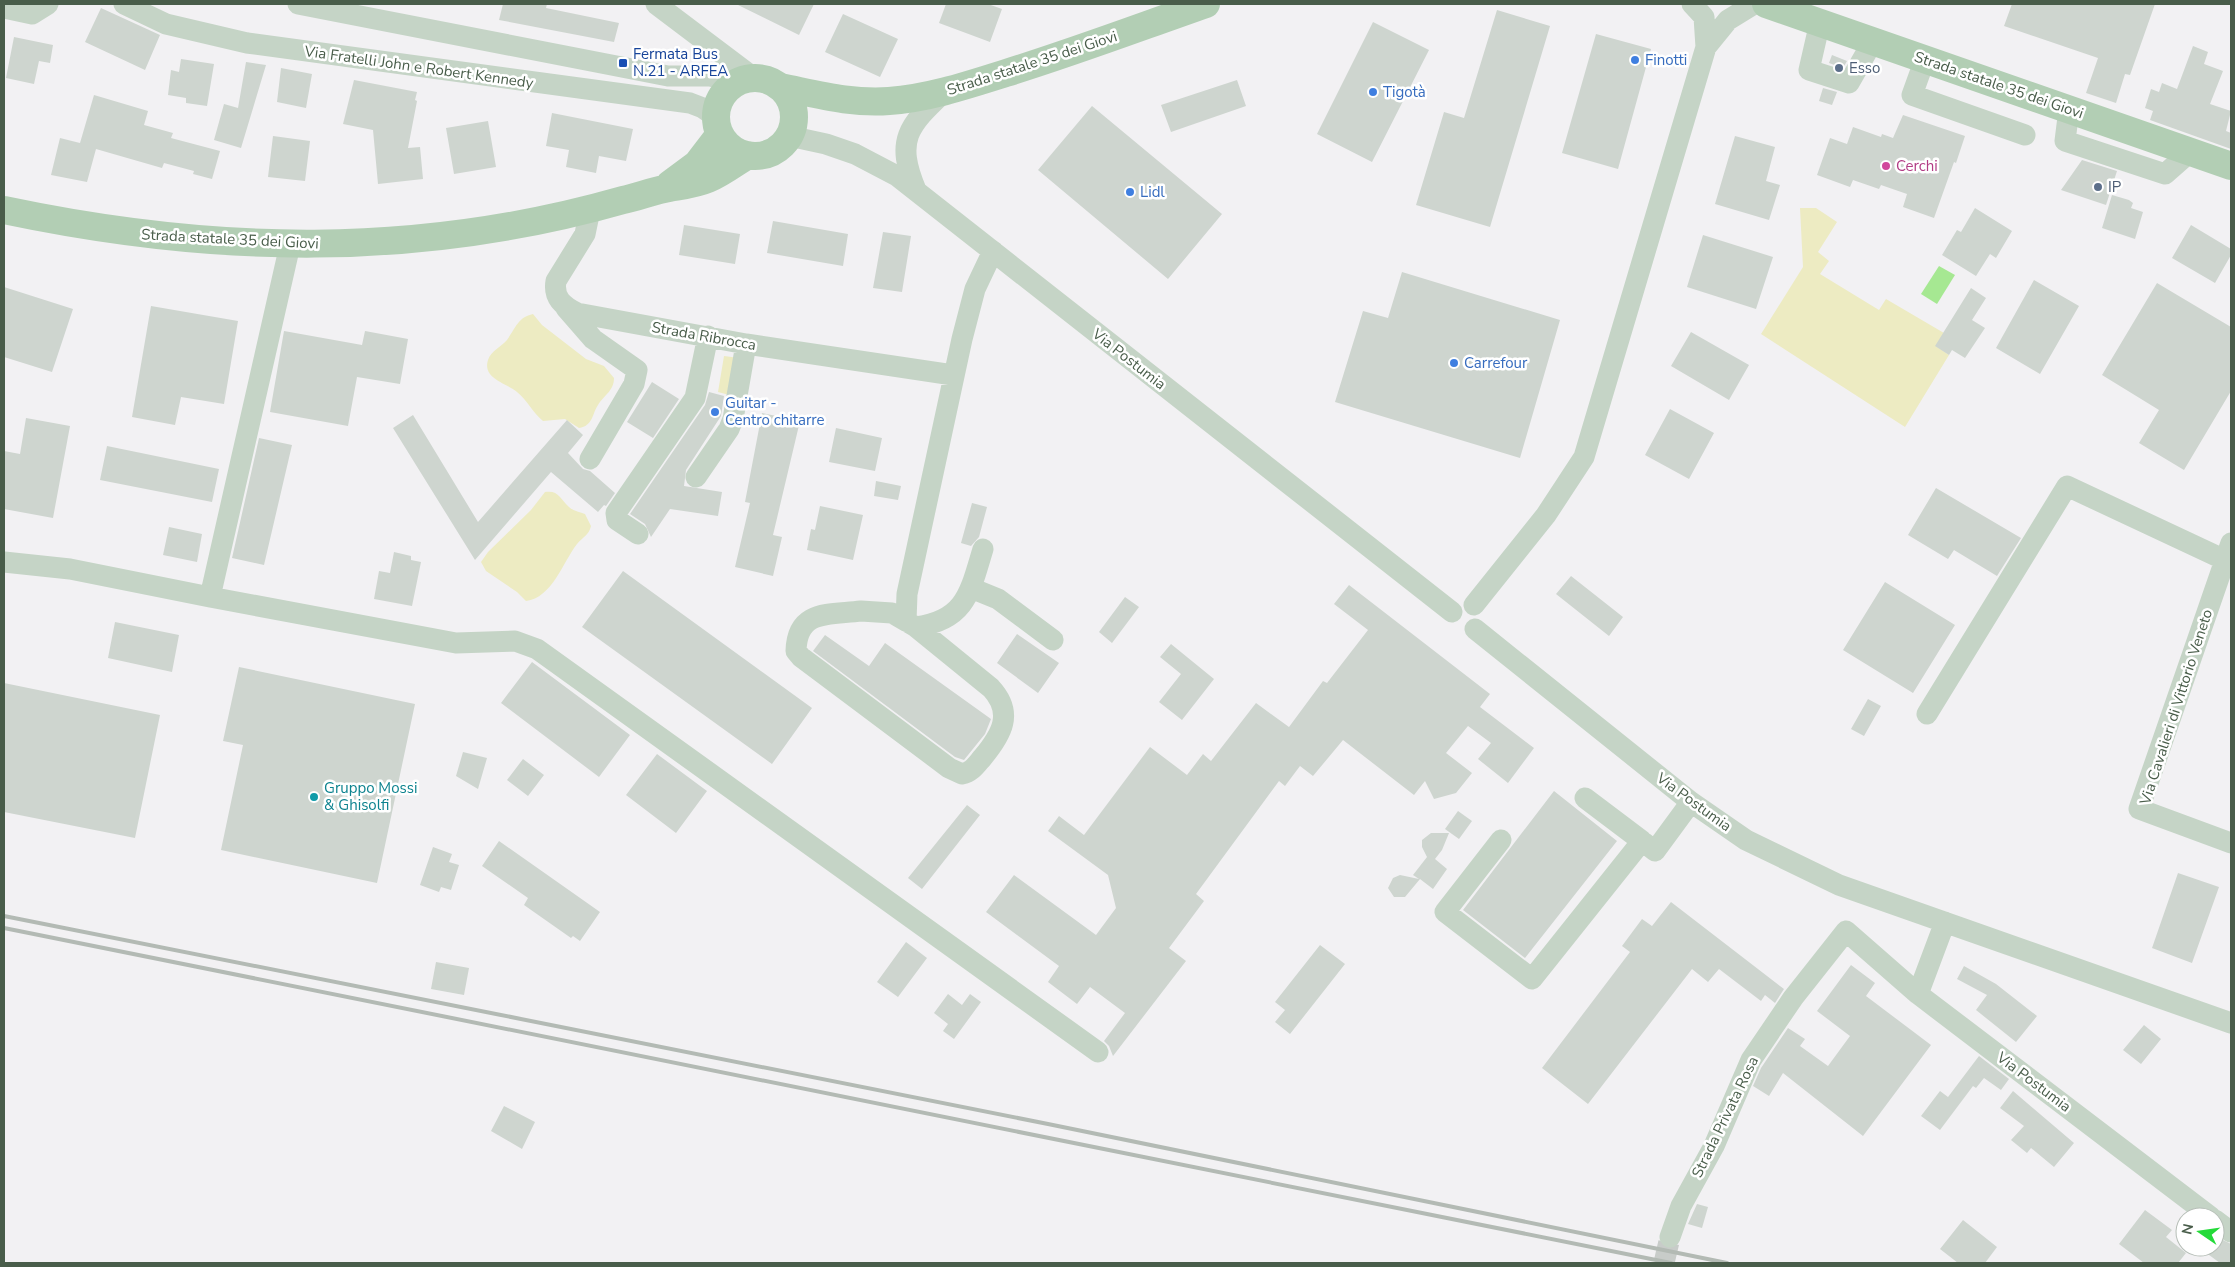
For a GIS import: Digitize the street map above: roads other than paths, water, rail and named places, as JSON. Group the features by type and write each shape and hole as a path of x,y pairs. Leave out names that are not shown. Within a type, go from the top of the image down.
{"main road":[{"name":"Strada statale 35 dei Giovi","path":"780,87 853,101 887,101 944,92 1045,61 1206,4"},
{"name":"Strada statale 35 dei Giovi","path":"1766,4 2231,166"},
{"path":"764,79 780,87 789,98 793,110 791,131 781,145 771,152 760,156 736,151 727,144 718,126 722,97 746,80 764,79"},
{"name":"Strada statale 35 dei Giovi","path":"791,131 814,114 853,101"},
{"name":"Strada statale 35 dei Giovi","path":"662,189 697,164 718,126"},
{"name":"Strada statale 35 dei Giovi","path":"4,210 99,229 219,242 290,245 359,244 423,239 498,228 590,210 662,189 708,179 748,155"}],"street":[{"path":"4,8 32,14 48,4"},
{"name":"Via Fratelli John e Robert Kennedy","path":"124,4 166,24 247,43 690,103 703,108 718,126"},
{"path":"298,4 668,76 710,76 746,80"},
{"path":"656,4 702,40 746,80"},
{"path":"1474,605 1546,515 1584,457 1706,47 1704,17 1692,4"},
{"path":"1706,47 1728,20 1754,4"},
{"path":"1820,22 1810,70 1849,83 1873,41"},
{"path":"702,40 715,62 710,76"},
{"path":"1925,59 1912,95 2026,135"},
{"path":"916,190 906,167 905,150 909,132 922,112 944,92"},
{"name":"Via Postumia","path":"791,131 854,154 897,176 1452,612"},
{"path":"590,210 585,234 556,281 555,289 558,300 593,339 637,370 634,384 590,458"},
{"path":"210,597 290,245"},
{"path":"983,549 971,588 960,608 934,624 911,624 892,613 861,611 811,617 802,624 796,651 801,657 949,768 957,772 967,772 988,751 1002,728 1004,708 1000,698 911,624 909,584 953,375 975,289 993,251"},
{"name":"Strada Ribrocca","path":"566,308 577,313 746,344 953,375"},
{"path":"638,534 617,520 616,513 695,398 708,336"},
{"path":"696,477 729,429 733,419 746,344"},
{"path":"1927,714 2067,486 2228,551"},
{"name":"Via Cavalieri di Vittorio Veneto","path":"2228,551 2139,809 2231,844"},
{"path":"4,562 70,569 456,643 515,640 537,648 1098,1052"},
{"path":"971,588 998,599 1053,640"},
{"path":"1462,604 1474,605 1480,617 1474,629 1466,632 1457,629 1452,621 1452,612 1462,604"},
{"name":"Via Postumia","path":"1474,629 1691,802 1746,840 1839,885 2231,1023"},
{"path":"1585,798 1655,851 1691,802"},
{"path":"1501,840 1445,912 1532,979 1642,841"},
{"path":"1918,994 1945,922"},
{"name":"Via Postumia","path":"1846,931 1918,994 2199,1207"},
{"name":"Strada Privata Rosa","path":"1670,1237 1681,1206 1714,1146 1751,1060 1793,998 1846,931"}],"tunnel":[{"path":"1664,1263 1670,1237"}],"railway":[{"path":"4,916 1048,1124 1727,1263"},
{"path":"4,928 1671,1263"}],"place":[{"name":"Finotti","path":"1635,60"},
{"name":"Fermata Bus N.21 - ARFEA","path":"623,63"},
{"name":"Esso","path":"1839,68"},
{"name":"Tigotà","path":"1373,92"},
{"name":"Cerchi","path":"1886,166"},
{"name":"IP","path":"2098,187"},
{"name":"Lidl","path":"1130,192"},
{"name":"Carrefour","path":"1454,363"},
{"name":"Guitar - Centro chitarre","path":"715,412"},
{"name":"Gruppo Mossi & Ghisolfi","path":"314,797"}]}
